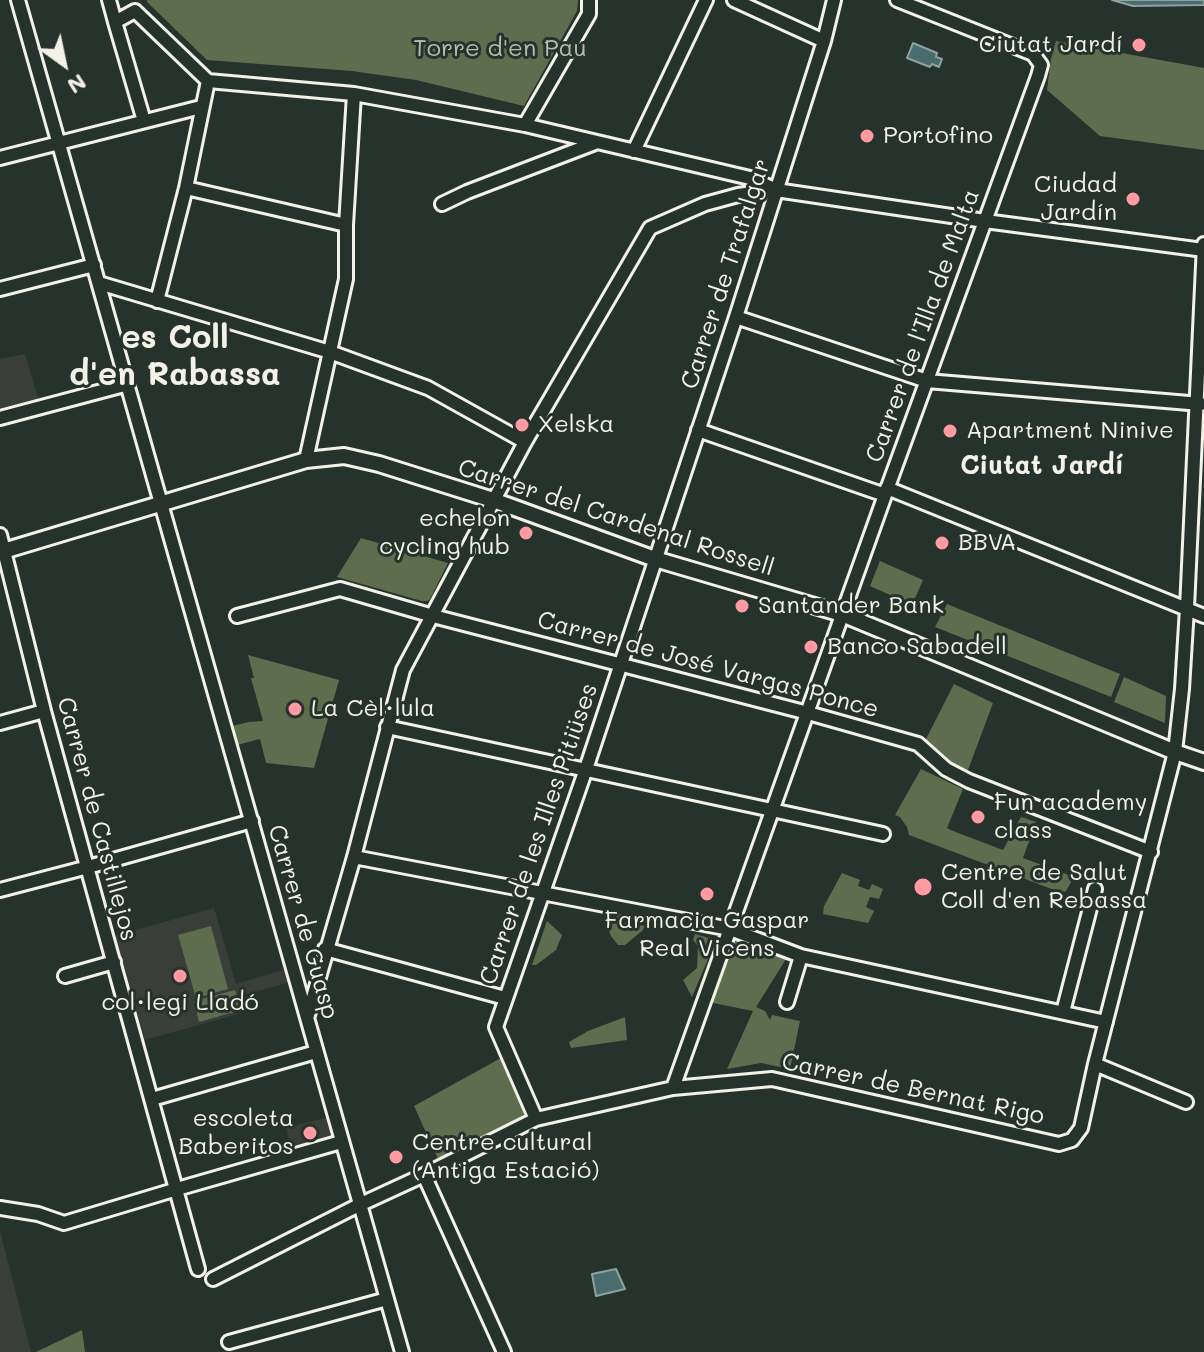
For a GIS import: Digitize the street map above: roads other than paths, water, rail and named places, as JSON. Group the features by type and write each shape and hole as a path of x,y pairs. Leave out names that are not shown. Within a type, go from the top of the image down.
{"street":[{"name":"Carrer de Guasp","path":"18,0 402,1352"},
{"path":"109,0 144,121"},
{"path":"525,125 589,14 589,0"},
{"path":"634,151 706,0"},
{"path":"734,0 824,41"},
{"name":"Carrer de Trafalgar","path":"655,559 736,317 824,41 834,0"},
{"name":"Carrer de l'Illa de Malta","path":"673,1088 1041,65 1033,54 897,0"},
{"path":"115,22 138,6 208,81 354,94 525,125 750,178 776,190"},
{"path":"157,301 186,188 208,81"},
{"path":"306,460 346,279 354,94"},
{"path":"0,158 201,107"},
{"path":"442,204 595,143"},
{"path":"186,188 346,225"},
{"path":"307,1018 354,857 403,670 525,442 650,228 705,204 738,195 776,190 985,221 1204,248 1197,513 1175,752 1095,1064 1186,1102"},
{"path":"0,289 94,265"},
{"path":"99,283 330,352 428,388 525,442"},
{"path":"736,317 927,381 1200,404"},
{"path":"0,418 128,384"},
{"path":"698,430 886,492 1204,616"},
{"name":"Carrer del Cardenal Rossell","path":"2,551 306,460 344,456 493,500 655,559 842,614 1204,762"},
{"name":"Carrer de Castillejos","path":"0,535 44,711 198,1269"},
{"name":"Carrer de les Illes Pitiüses","path":"536,1119 496,1027 655,559"},
{"name":"Carrer de José Vargas Ponce","path":"237,616 340,589 918,744 946,769 969,781 1151,852"},
{"path":"0,723 44,711"},
{"path":"387,727 883,834"},
{"path":"0,890 252,821"},
{"path":"354,857 730,929 801,956 1106,1022"},
{"path":"1063,1012 1095,889"},
{"path":"325,949 505,998"},
{"path":"787,1002 801,956"},
{"path":"65,976 114,962"},
{"path":"152,1099 316,1052"},
{"name":"Carrer de Bernat Rigo","path":"213,1279 536,1119 673,1088 772,1079 1059,1144 1072,1140 1081,1128 1095,1064"},
{"path":"0,1208 38,1214 64,1223 341,1142"},
{"path":"424,1175 504,1352"},
{"path":"229,1342 387,1299"}],"water":[{"path":"1112,0 1204,0 1204,5 1133,6"},
{"path":"913,43 937,53 936,57 942,59 939,67 932,64 930,67 907,58"},
{"path":"616,1269 625,1289 596,1296 592,1274"}],"place":[{"name":"Ciutat Jardí","path":"1139,45"},
{"name":"Portofino","path":"867,136"},
{"name":"Ciudad Jardín","path":"1133,199"},
{"name":"Xelska","path":"522,425"},
{"name":"Apartment Ninive","path":"950,431"},
{"name":"echelon cycling hub","path":"526,533"},
{"name":"BBVA","path":"942,543"},
{"name":"Santander Bank","path":"742,606"},
{"name":"Banco Sabadell","path":"811,647"},
{"name":"La Cèl·lula","path":"295,709"},
{"name":"Fun academy class","path":"978,817"},
{"name":"Centre de Salut Coll d'en Rebassa","path":"923,887"},
{"name":"Farmacia Gaspar Real Vicens","path":"707,894"},
{"name":"col·legi Lladó","path":"180,976"},
{"name":"escoleta Baberitos","path":"310,1133"},
{"name":"Centre cultural (Antiga Estació)","path":"396,1157"}],"district":[{"name":"es Coll d'en Rabassa","path":"175,356"},
{"name":"Ciutat Jardí","path":"1042,466"}],"park label":[{"name":"Torre d'en Pau","path":"500,49"}]}
